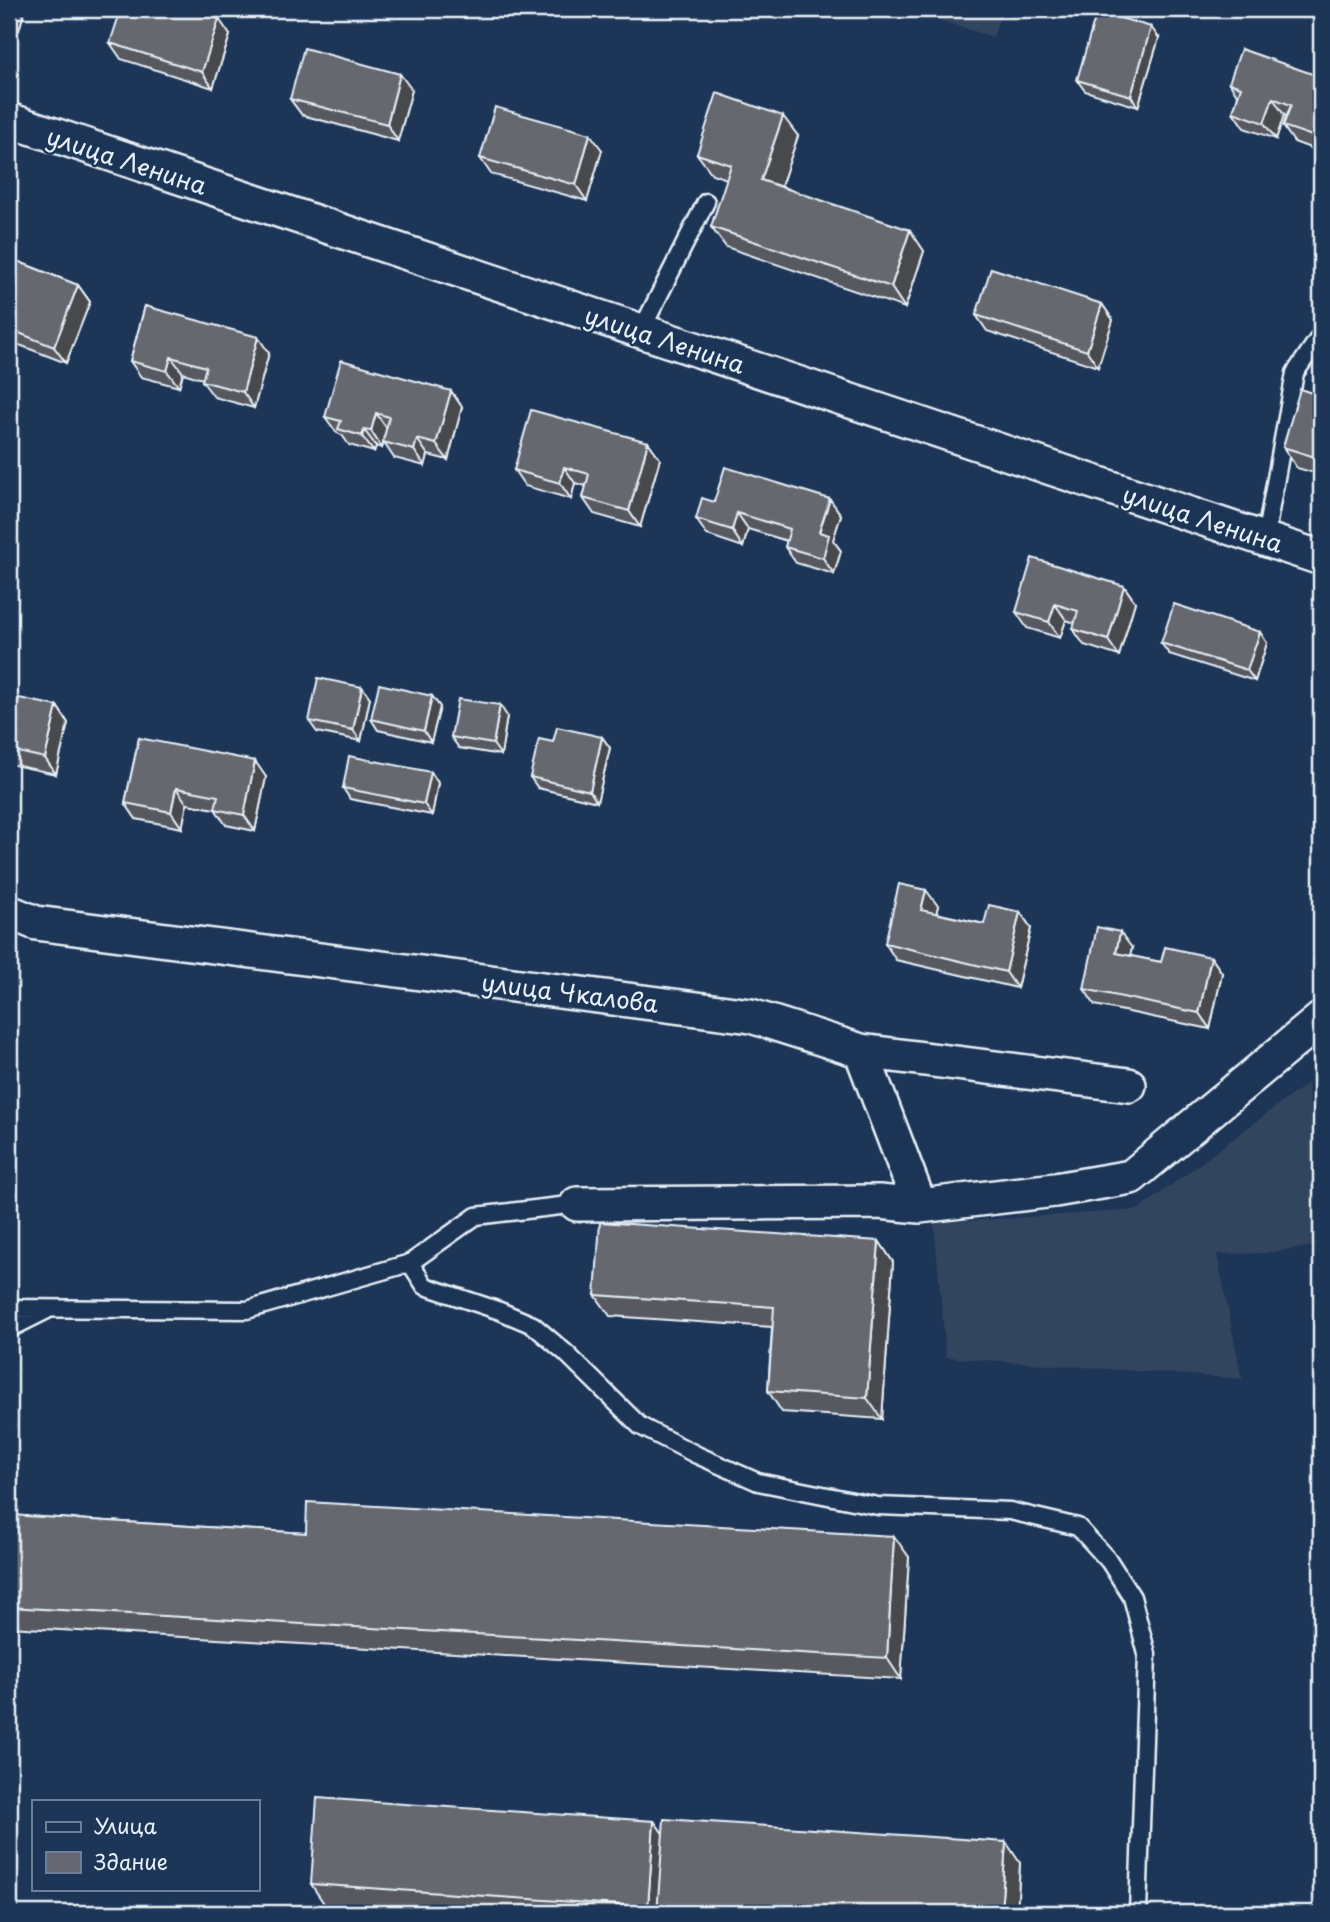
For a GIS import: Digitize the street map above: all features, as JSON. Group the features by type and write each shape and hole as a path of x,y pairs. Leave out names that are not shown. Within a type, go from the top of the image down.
{"street":[{"name":"улица Ленина","path":"9,120 1321,558"},
{"name":"улица Чкалова","path":"9,912 36,922 751,1016 861,1051 1129,1085"},
{"path":"577,1204 879,1202 920,1206 1055,1190 1131,1177 1321,1019"},
{"path":"861,1051 920,1206"}],"lane":[{"path":"641,331 706,202"},
{"path":"1265,539 1295,373 1321,335"},
{"path":"9,1308 247,1310 410,1263 476,1216 577,1204"},
{"path":"410,1263 425,1286 533,1325 566,1353 640,1426 696,1455 758,1482 877,1506 1010,1511 1078,1527 1109,1560 1132,1597 1147,1654 1139,1913"},
{"path":"9,1329 49,1309"}],"shaded area":[{"path":"903,9 1002,9 993,37"},
{"path":"1321,1073 1321,1245 1264,1253 1217,1254 1242,1379 946,1357 934,1223 1138,1210"}],"building":[{"path":"121,9 185,9 219,19 202,72 110,43"},
{"path":"1097,11 1151,27 1131,96 1077,80"},
{"path":"304,48 400,74 387,124 290,99"},
{"path":"1241,49 1321,77 1321,139 1283,126 1291,105 1273,98 1264,123 1233,112 1241,87 1229,83"},
{"path":"717,93 783,116 761,180 910,230 891,287 711,227 731,165 697,154"},
{"path":"495,107 590,134 576,185 480,158"},
{"path":"9,258 78,285 54,347 9,329"},
{"path":"991,268 1102,304 1087,351 976,315"},
{"path":"145,306 258,337 243,392 202,381 206,367 171,357 167,371 130,361"},
{"path":"341,360 451,391 436,444 417,439 414,450 383,442 389,417 376,413 371,431 364,430 362,436 338,429 341,421 325,417"},
{"path":"1300,389 1321,396 1321,459 1283,447"},
{"path":"531,410 648,442 629,511 583,498 589,474 564,467 560,483 514,470"},
{"path":"725,467 830,499 819,532 829,535 823,558 785,547 790,529 737,513 732,530 696,519 702,498 714,502"},
{"path":"1032,558 1124,586 1108,640 1073,629 1078,611 1055,604 1049,622 1016,612"},
{"path":"1174,604 1260,632 1247,670 1161,643"},
{"path":"318,678 362,687 353,730 309,721"},
{"path":"379,684 432,696 424,731 371,719"},
{"path":"19,698 57,706 45,758 9,750 9,710 15,711"},
{"path":"458,699 500,705 493,744 451,737"},
{"path":"557,727 602,737 590,791 530,777 539,739 553,742"},
{"path":"139,738 255,761 244,815 215,809 218,796 176,788 171,812 125,803"},
{"path":"349,756 431,772 424,804 343,788"},
{"path":"899,884 926,890 921,910 984,924 989,905 1020,912 1006,972 885,943"},
{"path":"1097,927 1120,932 1116,953 1161,962 1165,947 1211,957 1199,1013 1084,989"},
{"path":"600,1222 879,1241 867,1398 768,1391 774,1307 595,1295"},
{"path":"307,1502 894,1536 887,1658 9,1607 9,1515 306,1533"},
{"path":"317,1798 654,1821 648,1907 311,1884"},
{"path":"664,1819 1006,1842 1001,1913 657,1913"}]}
